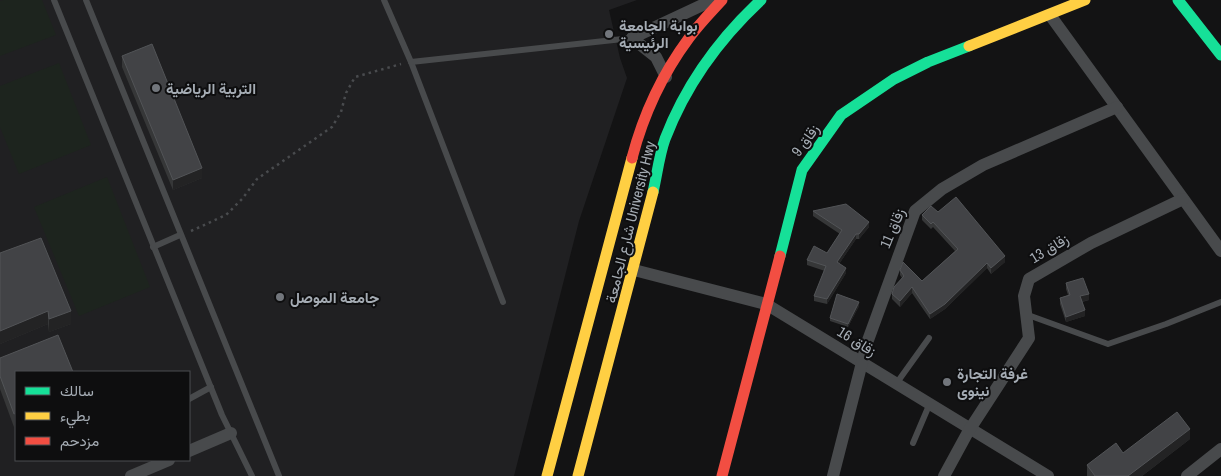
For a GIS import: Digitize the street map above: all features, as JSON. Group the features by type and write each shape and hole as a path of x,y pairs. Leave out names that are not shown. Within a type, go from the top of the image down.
{"main road":[{"name":"شارع الجامعة University Hwy","path":"547,476 637,138 653,99 689,38 722,0"},
{"name":"شارع الجامعة University Hwy","path":"578,476 634,270 665,140 678,111 707,58 734,25 761,0"},
{"name":"زقاق 9","path":"722,476 802,170 842,115 894,79 928,62 1085,0"},
{"path":"1178,0 1221,55"}],"street":[{"path":"666,77 656,56 632,38 713,0"},
{"path":"1050,15 1221,251"},
{"name":"زقاق 11","path":"834,476 876,316 915,211 942,189 983,165 1117,107"},
{"name":"زقاق 13","path":"944,476 1029,338 1028,315 1024,296 1029,279 1091,242 1183,200"},
{"name":"زقاق 16","path":"634,270 766,304 1048,476"},
{"path":"190,451 231,433"},
{"path":"1187,476 1221,450"},
{"path":"131,476 166,461"}],"lane":[{"path":"54,0 211,387 252,476"},
{"path":"86,0 180,236 279,476"},
{"path":"384,0 411,62 503,302"},
{"path":"411,62 632,38"},
{"path":"153,247 180,236"},
{"path":"1028,315 1108,344 1221,302"},
{"path":"896,384 929,338"},
{"path":"190,398 211,387"},
{"path":"912,443 930,403"}],"path":[{"path":"180,236 226,215 242,199 257,179 332,127 341,112 346,93 355,77 362,73 411,62"}],"shaded area":[{"name":"جامعة الموصل","path":"0,0 637,0 609,10 620,58 627,78 579,221 514,476 0,476"},
{"path":"42,0 56,35 0,56 0,1"},
{"path":"59,63 91,145 19,174 0,127 0,86"},
{"path":"107,177 150,287 79,316 34,207"}],"building":[{"path":"152,44 202,168 173,180 122,56"},
{"path":"956,197 1005,256 991,268 987,263 945,304 930,314 912,287 900,301 892,294 894,287 904,276 900,270 903,262 922,281 958,249 933,222 931,224 922,215 931,206 938,212"},
{"path":"846,204 869,222 859,234 856,234 837,262 846,268 827,299 814,296 826,266 807,260 814,246 827,253 842,230 813,211"},
{"path":"41,238 71,311 49,319 48,311 0,331 0,253"},
{"path":"1083,278 1089,294 1080,296 1085,310 1066,317 1060,298 1070,295 1066,283"},
{"path":"837,294 859,302 848,324 830,318"},
{"path":"58,335 73,371 15,371 14,414 0,376 0,358"},
{"path":"1177,412 1190,429 1128,476 1095,476 1087,465 1116,443 1123,453"}],"traffic: fast":[{"path":"653,192 665,139 693,81 717,47 761,0"},
{"path":"1178,0 1221,55"},
{"path":"780,256 802,170 841,115 894,79 928,62 969,46"}],"traffic: slow":[{"path":"969,46 1085,0"},
{"path":"547,476 632,158"},
{"path":"578,476 653,192"}],"traffic: jam":[{"path":"632,158 642,126 662,80 693,33 722,0"},
{"path":"722,476 780,256"}],"place":[{"name":"بوابة الجامعة الرئيسية","path":"609,34"},
{"name":"التربية الرياضية","path":"156,88"},
{"name":"جامعة الموصل","path":"280,297"},
{"name":"غرفة التجارة نينوى","path":"947,382"}]}
